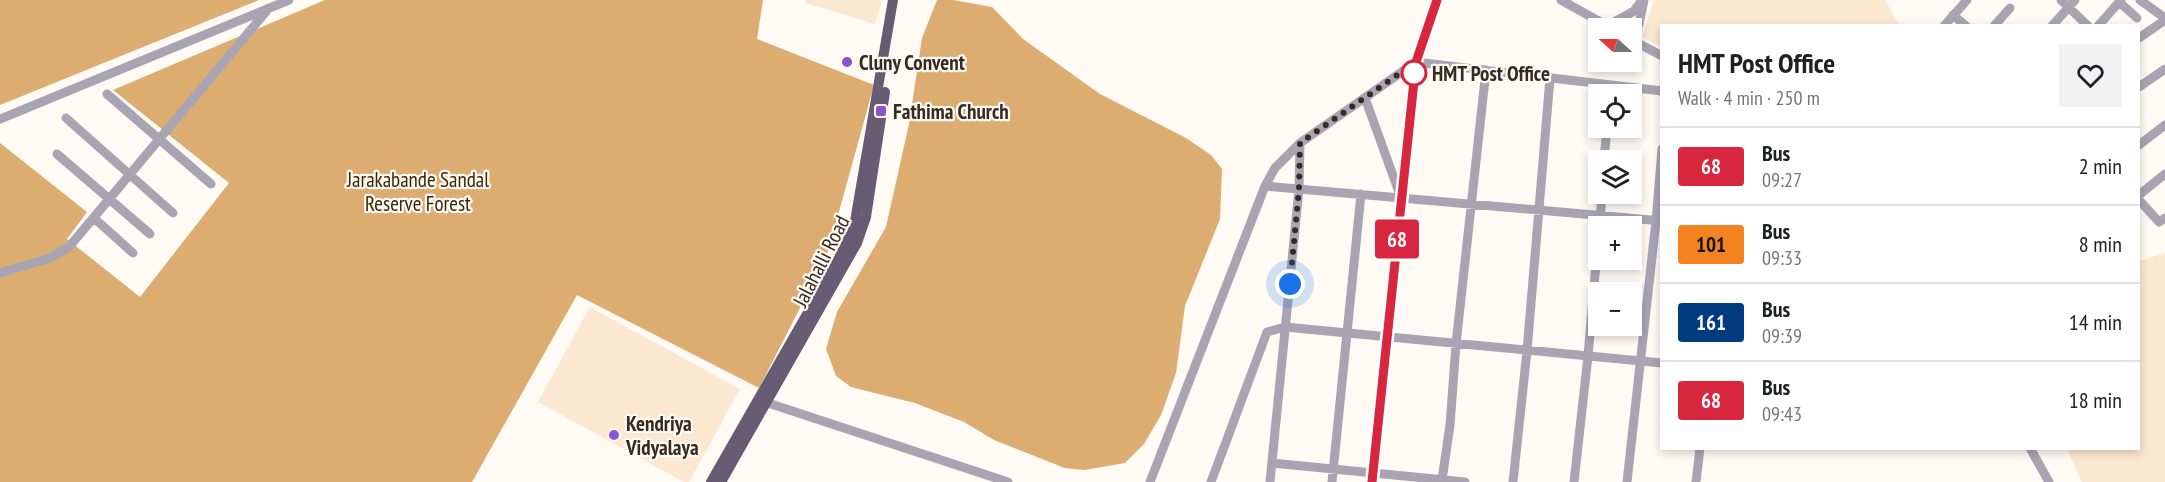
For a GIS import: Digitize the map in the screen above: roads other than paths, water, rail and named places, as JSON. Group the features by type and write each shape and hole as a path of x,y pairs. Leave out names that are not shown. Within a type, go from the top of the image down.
{"main road":[{"path":"869,164 893,0"},
{"name":"Jalahalli Road","path":"721,482 763,401 857,243 866,217 869,164 900,0"},
{"path":"711,482 763,401"}],"street":[{"path":"0,119 289,0"},
{"path":"1372,478 1416,62 1437,0"},
{"path":"1562,0 1593,18"},
{"path":"1623,18 1634,11 1643,0"},
{"path":"1640,18 1643,0"},
{"path":"1946,24 1967,0"},
{"path":"2140,0 2165,19 2140,37"},
{"path":"2100,24 2120,1 2137,18"},
{"path":"2053,24 2068,2 2086,24"},
{"path":"0,273 50,258 69,248 269,8"},
{"path":"1996,24 2010,8"},
{"path":"1953,15 1964,24"},
{"path":"1642,45 1660,55"},
{"path":"1150,482 1265,186 1275,168 1300,143 1416,62 1550,78 1588,86"},
{"path":"2140,86 2165,69"},
{"path":"1442,480 1450,425 1456,344 1486,70"},
{"path":"1513,482 1540,210 1550,78"},
{"path":"1642,91 1660,91"},
{"path":"108,94 212,184"},
{"path":"1365,98 1401,197"},
{"path":"66,117 172,213"},
{"path":"2140,144 2165,125"},
{"path":"1270,482 1299,189 1300,143"},
{"path":"57,154 150,234"},
{"path":"2140,194 2165,174"},
{"path":"1265,186 1659,221"},
{"path":"1332,482 1361,194"},
{"path":"1627,482 1660,197"},
{"path":"2140,201 2162,220"},
{"path":"1600,215 1601,204"},
{"path":"94,218 133,253"},
{"path":"1574,482 1595,270"},
{"path":"1210,482 1267,332 1285,327 1660,363"},
{"path":"763,401 1008,482"},
{"path":"1696,482 1700,450"},
{"path":"2031,450 2049,482"},
{"path":"1272,463 1333,469 1372,478 1465,482"}],"place":[{"name":"Cluny Convent","path":"847,62"},
{"name":"HMT Post Office","path":"1414,73"},
{"name":"Fathima Church","path":"881,111"},
{"name":"Kendriya Vidyalaya","path":"614,435"}],"park label":[{"name":"Jarakabande Sandal Reserve Forest","path":"418,191"}]}
